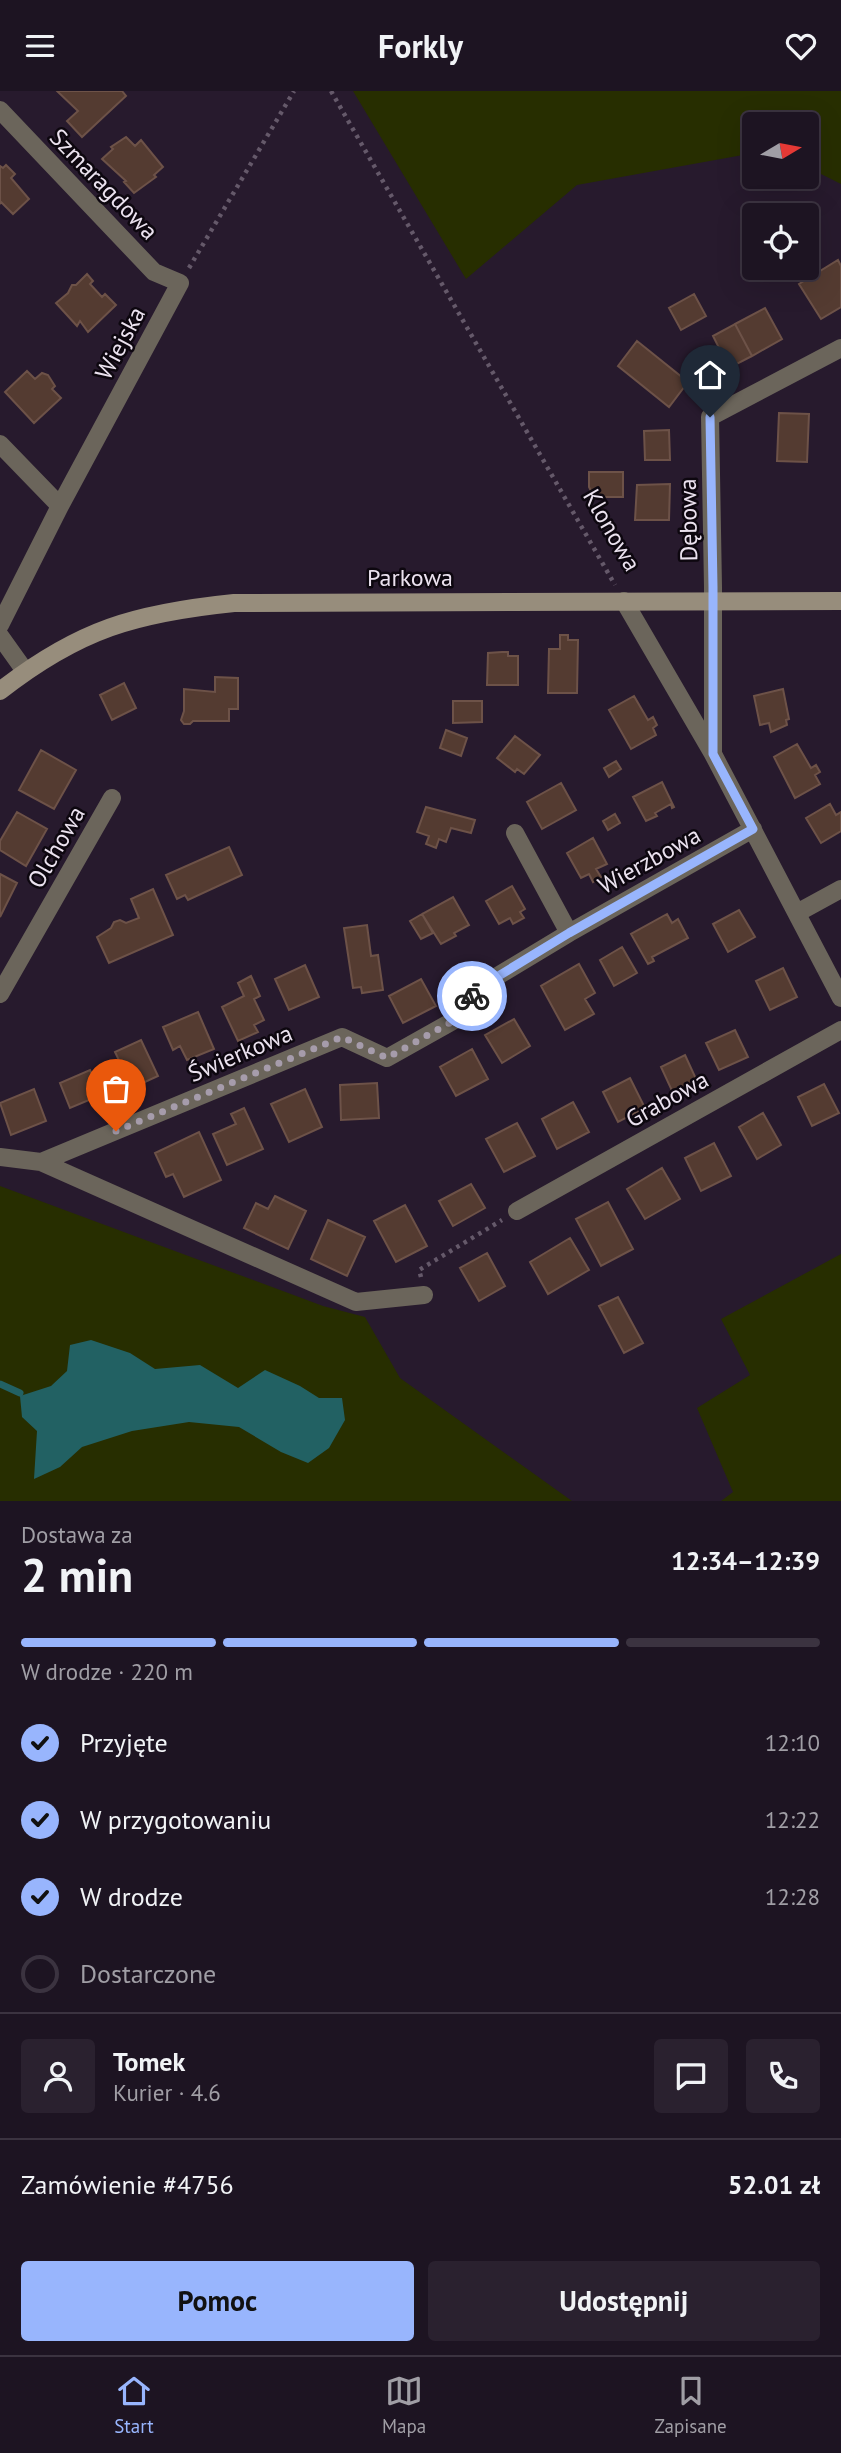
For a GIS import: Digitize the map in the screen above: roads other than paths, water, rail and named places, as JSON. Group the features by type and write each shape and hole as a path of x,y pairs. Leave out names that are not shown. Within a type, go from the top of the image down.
{"street":[{"name":"Szmaragdowa","path":"0,110 154,272 180,283"},
{"name":"Wiejska","path":"0,625 180,283"},
{"name":"Dębowa","path":"713,601 710,417 841,348"},
{"path":"0,444 61,506"},
{"name":"Klonowa","path":"624,601 713,754 841,998"},
{"path":"713,601 713,754"},
{"name":"Parkowa","path":"0,691 51,655 114,624 191,607 234,603 841,601"},
{"path":"0,636 25,671"},
{"name":"Olchowa","path":"0,994 112,798"},
{"name":"Wierzbowa","path":"453,1021 477,989 569,933 753,829"},
{"path":"515,833 569,933"},
{"path":"797,913 841,889"},
{"name":"Świerkowa","path":"41,1162 342,1037 387,1058 453,1021"},
{"name":"Grabowa","path":"517,1211 841,1030"},
{"name":"Świerkowa","path":"0,1157 41,1162 356,1302 425,1295"}],"waterway":[{"path":"0,1384 20,1393"}]}
